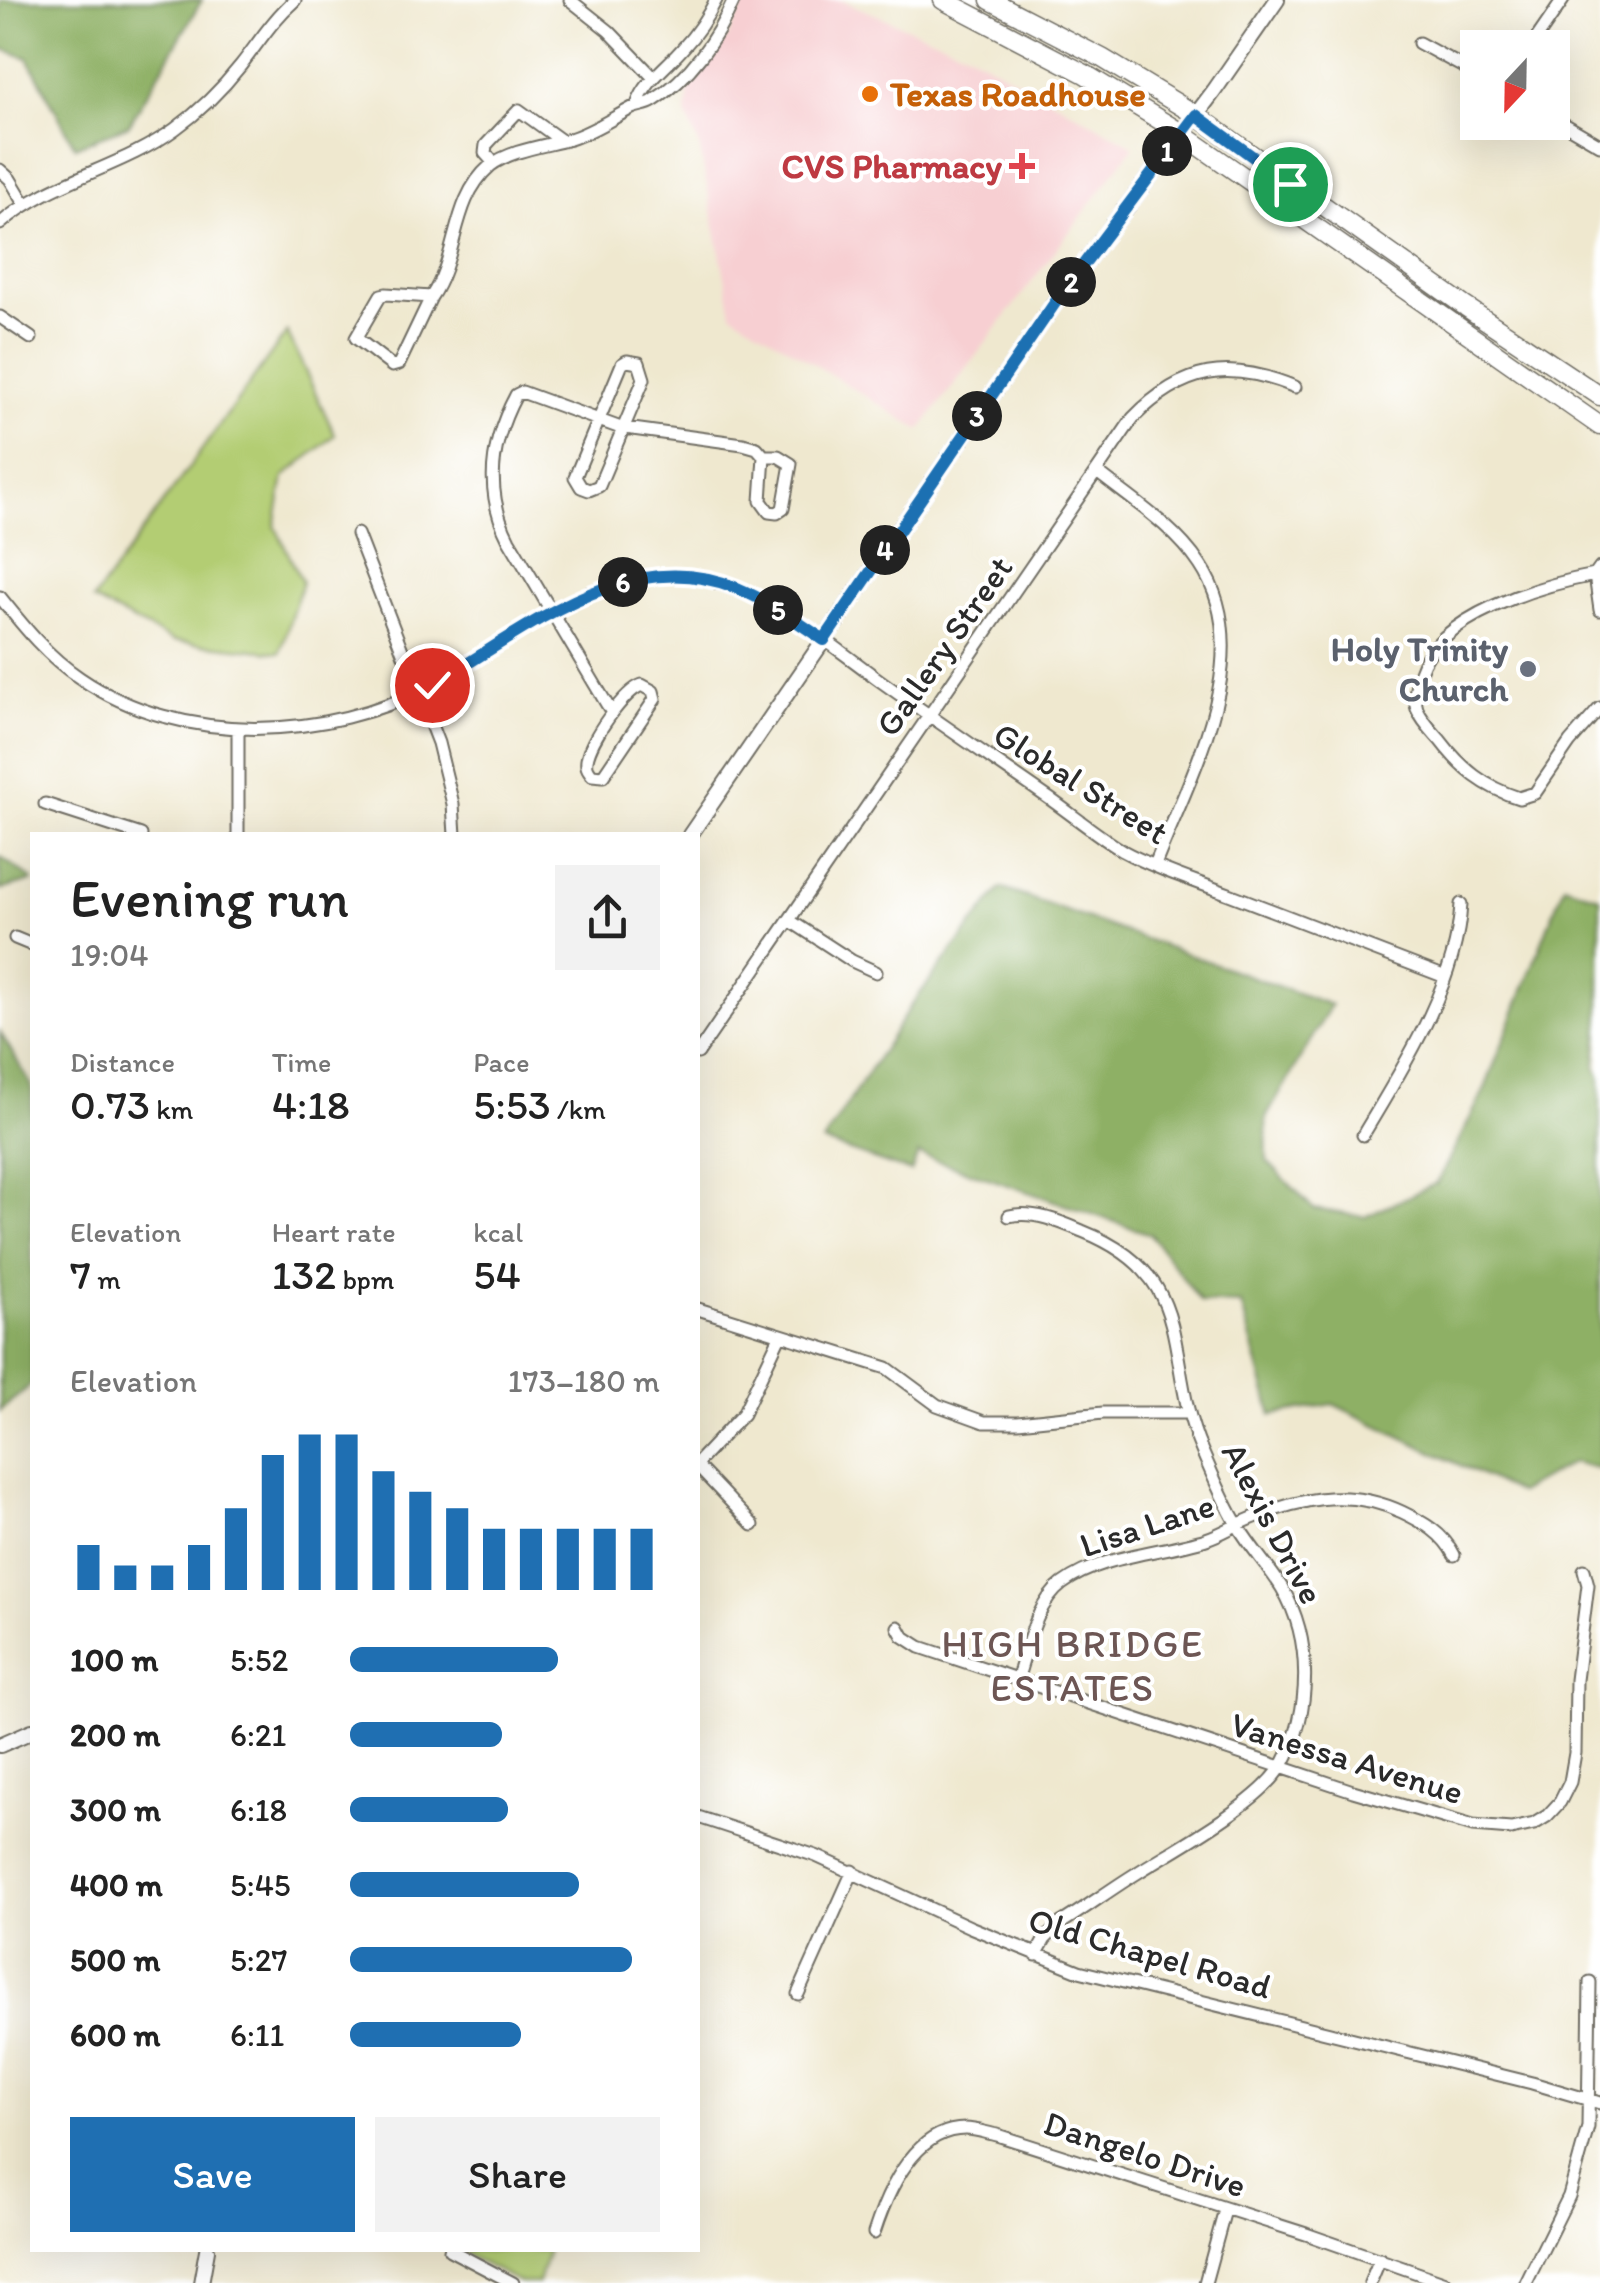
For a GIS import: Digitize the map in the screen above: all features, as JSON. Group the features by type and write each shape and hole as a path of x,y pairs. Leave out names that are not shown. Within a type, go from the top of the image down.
{"main road":[{"path":"943,0 1085,74 1181,133 1600,426"},
{"path":"990,0 1102,58 1196,115 1466,307 1600,396"}],"street":[{"path":"570,0 610,32 654,78"},
{"path":"637,106 643,90 697,31 716,0"},
{"path":"431,297 382,295 356,338 392,366 398,364 448,267 462,206 478,180 494,163 588,134 637,106 652,102 693,64 725,21 734,0"},
{"path":"692,832 1059,297 1277,0"},
{"path":"1542,30 1563,0"},
{"path":"0,224 52,188 130,157 174,130 220,89 286,3"},
{"path":"1420,43 1460,65"},
{"path":"494,163 486,146 520,110 562,141"},
{"path":"1570,128 1600,145"},
{"path":"0,170 26,204"},
{"path":"0,317 31,338"},
{"path":"627,361 639,363 644,379 624,428 599,486 589,490 582,487 575,477 622,364 627,361"},
{"name":"Gallery Street","path":"700,1050 1132,418 1157,395 1186,378 1220,371 1250,371 1295,387"},
{"path":"612,713 501,524 494,497 494,459 517,394 522,392 624,428 758,448 764,456 761,501 769,512 777,514 783,509 791,464 778,456 764,456"},
{"path":"1097,472 1162,524 1198,562 1214,589 1222,626 1223,665 1216,703 1155,864"},
{"path":"357,534 443,759 455,832"},
{"path":"1600,610 1598,571 1491,608 1453,628 1434,645 1424,661 1415,699 1421,716 1457,762 1478,780 1519,798 1534,793 1600,708"},
{"name":"Global Street","path":"0,597 43,648 96,689 158,716 238,728 336,718 418,692 552,613 621,582 682,576 737,588 824,640 1118,848 1443,976"},
{"path":"642,685 653,691 655,699 598,778 588,770 588,756 612,713 632,688 642,685"},
{"path":"238,728 238,832"},
{"path":"45,804 131,832"},
{"path":"1362,1135 1420,1036 1457,933 1460,904"},
{"path":"789,920 852,962 876,972"},
{"path":"15,938 30,943"},
{"name":"Alexis Drive","path":"1009,1216 1030,1215 1118,1247 1140,1264 1162,1296 1174,1332 1187,1413 1237,1525 1291,1605 1302,1644 1304,1670 1300,1714 1281,1767 1226,1816 1061,1923 1036,1955"},
{"path":"700,1310 888,1368 928,1400 984,1422 1103,1413 1187,1413"},
{"path":"700,1463 743,1414 780,1336"},
{"path":"700,1467 753,1525"},
{"name":"Lisa Lane","path":"1016,1680 1046,1605 1062,1584 1101,1566 1208,1538 1306,1500 1360,1498 1393,1508 1425,1524 1442,1537 1454,1554"},
{"name":"Vanessa Avenue","path":"898,1626 903,1636 920,1647 1016,1680 1473,1826 1511,1829 1540,1820 1560,1802 1573,1769 1576,1680 1588,1585 1584,1570"},
{"path":"0,1744 30,1733"},
{"name":"Old Chapel Road","path":"700,1818 853,1871 1079,1971 1595,2101"},
{"path":"798,1994 853,1871"},
{"path":"1526,2283 1569,2196 1595,2101 1590,1982"},
{"name":"Dangelo Drive","path":"874,2233 888,2197 908,2164 934,2138 960,2129 997,2135 1446,2283"},
{"path":"1205,2283 1225,2210"},
{"path":"201,2283 207,2252"},
{"path":"454,2252 513,2283"},
{"path":"1370,2283 1380,2259"}],"shaded area":[{"path":"746,0 840,0 967,52 1134,146 920,430 732,313 699,145 686,114 690,78 728,37"}],"green space":[{"path":"0,0 202,0 129,125 75,147 28,58 0,48"},
{"path":"287,332 335,435 284,477 275,526 302,582 280,653 173,641 93,600"},
{"path":"0,857 30,878 30,882 0,890"},
{"path":"1564,885 1600,897 1596,1066 1600,1076 1600,1469 1573,1462 1518,1493 1333,1404 1272,1415 1241,1304 1201,1302 1150,1234 918,1154 911,1172 823,1142 912,1004 1001,888 1331,1005 1266,1118 1267,1161 1314,1209 1365,1217 1437,1183 1484,1091"},
{"path":"0,1032 30,1083 30,1386 0,1411"},
{"path":"461,2252 547,2252 538,2283 521,2283"}],"place":[{"name":"Texas Roadhouse","path":"870,94"},
{"name":"CVS Pharmacy","path":"1022,166"},
{"name":"Holy Trinity Church","path":"1528,669"}],"district":[{"name":"HIGH BRIDGE ESTATES","path":"1073,1666"}],"route":[{"path":"432,685 588,594 621,582 661,576 682,576 737,588 824,640 1059,297 1196,115 1290,184"}]}
